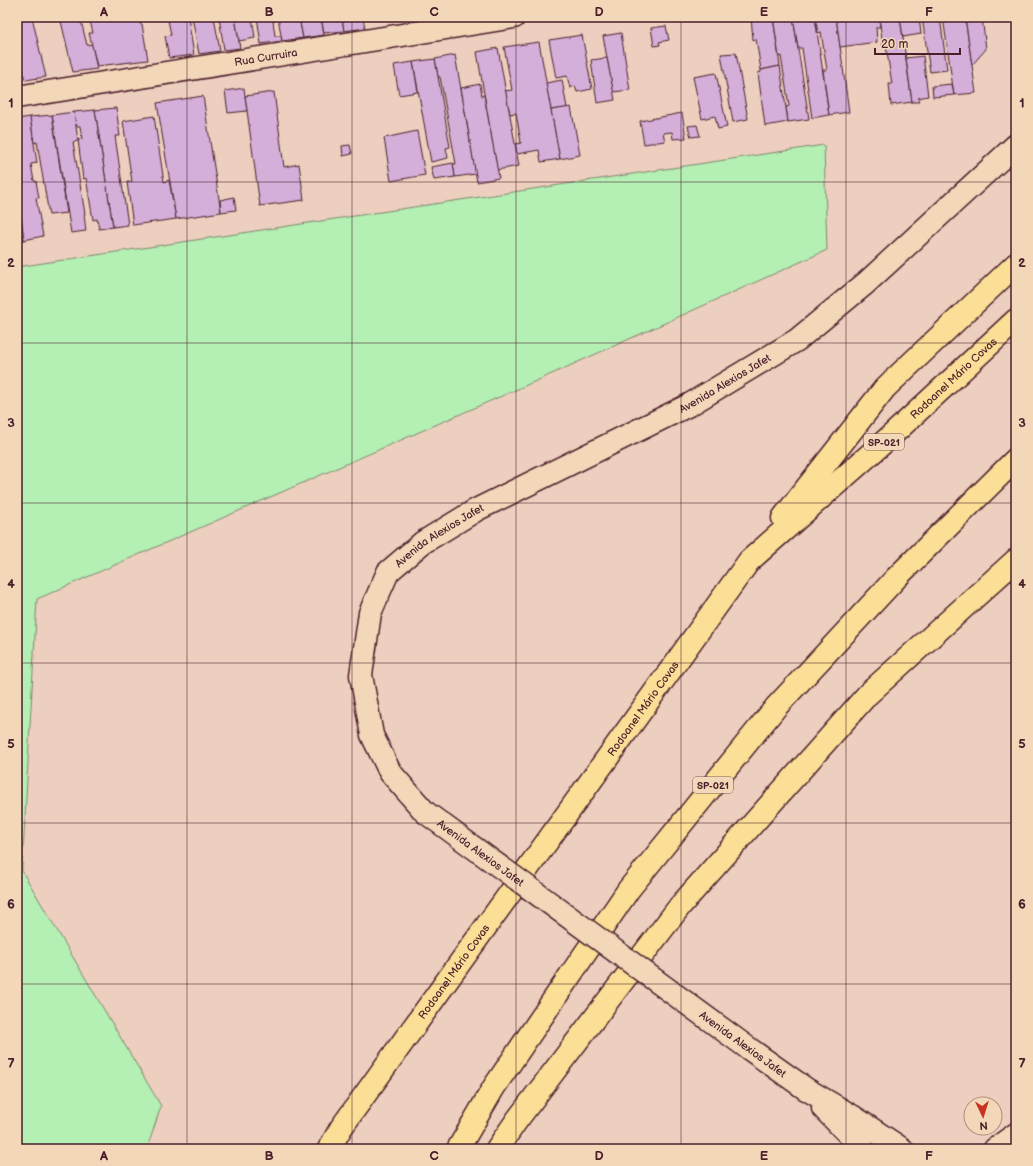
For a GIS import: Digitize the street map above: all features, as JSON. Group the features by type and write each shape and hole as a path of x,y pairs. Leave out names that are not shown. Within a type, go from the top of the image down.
{"highway":[{"path":"749,561 885,388 1016,264"},
{"name":"Rodoanel Mário Covas","path":"329,1149 341,1128 749,561 892,435 1016,320"},
{"name":"SP-021","path":"458,1149 494,1087 629,889 776,707 898,577 1016,459"},
{"path":"497,1149 517,1120 680,906 868,694 1016,560"}],"main road":[{"name":"Rua Curruira","path":"17,97 514,17"},
{"name":"Avenida Alexios Jafet","path":"902,1149 852,1116 806,1090 425,812 390,772 372,735 361,675 370,613 388,572 422,543 476,510 689,405 797,340 866,283 1016,145"},
{"name":"Avenida Alexios Jafet","path":"806,1090 863,1149"},
{"path":"995,1149 1016,1134"}],"green space":[{"path":"824,145 827,250 536,381 37,599 22,871 161,1106 147,1149 17,1149 17,267"}],"building":[{"path":"17,17 32,17 46,77 25,80 17,45"},
{"path":"60,17 80,17 87,45 92,44 97,69 73,72"},
{"path":"89,17 139,17 140,24 142,24 148,60 97,66 89,33 93,33"},
{"path":"188,17 194,55 169,58 165,36 171,35 168,20"},
{"path":"192,17 214,17 220,51 199,54"},
{"path":"219,17 235,17 240,48 224,50"},
{"path":"235,17 252,17 255,38 239,41"},
{"path":"257,17 274,17 275,21 273,21 275,36 281,36 282,41 261,44"},
{"path":"278,17 299,17 303,38 282,41"},
{"path":"299,17 321,17 324,35 303,38"},
{"path":"321,17 342,17 344,31 324,33"},
{"path":"342,17 363,17 365,28 344,31"},
{"path":"751,17 773,17 780,66 761,70 756,39 753,40"},
{"path":"773,17 793,17 809,119 788,122 786,107 789,106"},
{"path":"793,17 815,17 829,115 812,118 802,48 798,48"},
{"path":"815,17 836,17 849,112 829,115 823,70 827,70 821,32 818,33"},
{"path":"836,17 879,17 880,27 876,27 877,42 840,47"},
{"path":"879,17 900,17 912,102 891,105 889,84 892,84 886,46 883,46"},
{"path":"900,17 919,17 921,34 903,37"},
{"path":"922,17 940,17 947,70 930,72"},
{"path":"943,17 965,17 976,93 954,95"},
{"path":"965,17 982,17 986,49 972,65"},
{"path":"666,26 669,40 659,42 660,45 654,46 651,28"},
{"path":"621,33 630,90 613,92 603,36"},
{"path":"582,35 592,89 577,92 575,86 570,88 567,76 556,78 549,40"},
{"path":"539,42 560,159 541,162 539,150 517,154 515,144 521,143 516,113 510,114 505,91 512,90 504,47"},
{"path":"498,48 519,166 497,170 477,52"},
{"path":"736,53 748,119 733,122 721,54"},
{"path":"455,55 476,174 455,177 453,164 456,164 440,77 438,77 435,59"},
{"path":"923,56 928,96 918,98 919,102 912,102 906,58"},
{"path":"607,58 615,100 597,103 591,60"},
{"path":"435,59 450,147 446,148 448,158 431,162 413,62"},
{"path":"413,62 418,92 399,95 394,65"},
{"path":"780,66 788,122 765,126 758,73 761,72 761,70"},
{"path":"716,73 727,127 718,129 715,116 702,119 693,77"},
{"path":"562,80 567,108 551,110 546,83"},
{"path":"480,84 482,96 484,95 499,178 477,182 461,88"},
{"path":"952,84 954,95 933,97 932,86"},
{"path":"244,88 247,111 228,113 225,91"},
{"path":"274,92 284,167 299,164 304,200 260,206 245,96"},
{"path":"203,96 221,212 176,219 157,103"},
{"path":"571,107 580,155 560,159 551,110"},
{"path":"116,108 120,136 115,136 128,225 113,227 95,110"},
{"path":"95,110 113,227 99,229 97,219 93,220 86,178 83,179 78,140 82,139 80,126 76,126 74,112"},
{"path":"74,112 78,141 73,142 85,214 86,231 71,233 52,115"},
{"path":"682,113 686,138 673,139 672,132 663,133 665,141 644,144 640,121"},
{"path":"52,115 67,213 49,215 37,142 34,143 30,117"},
{"path":"154,116 164,182 169,180 176,219 133,225 127,182 132,182 123,121"},
{"path":"30,117 37,163 31,164 39,198 36,198 43,236 24,240 17,190 17,119"},
{"path":"697,125 700,136 691,137 688,126"},
{"path":"417,131 425,175 391,181 384,138"},
{"path":"350,145 352,154 343,156 342,146"},
{"path":"453,163 455,177 434,180 431,167"},
{"path":"234,197 236,210 221,212 220,200"},
{"path":"21,215 24,240 17,241 17,216"}]}
